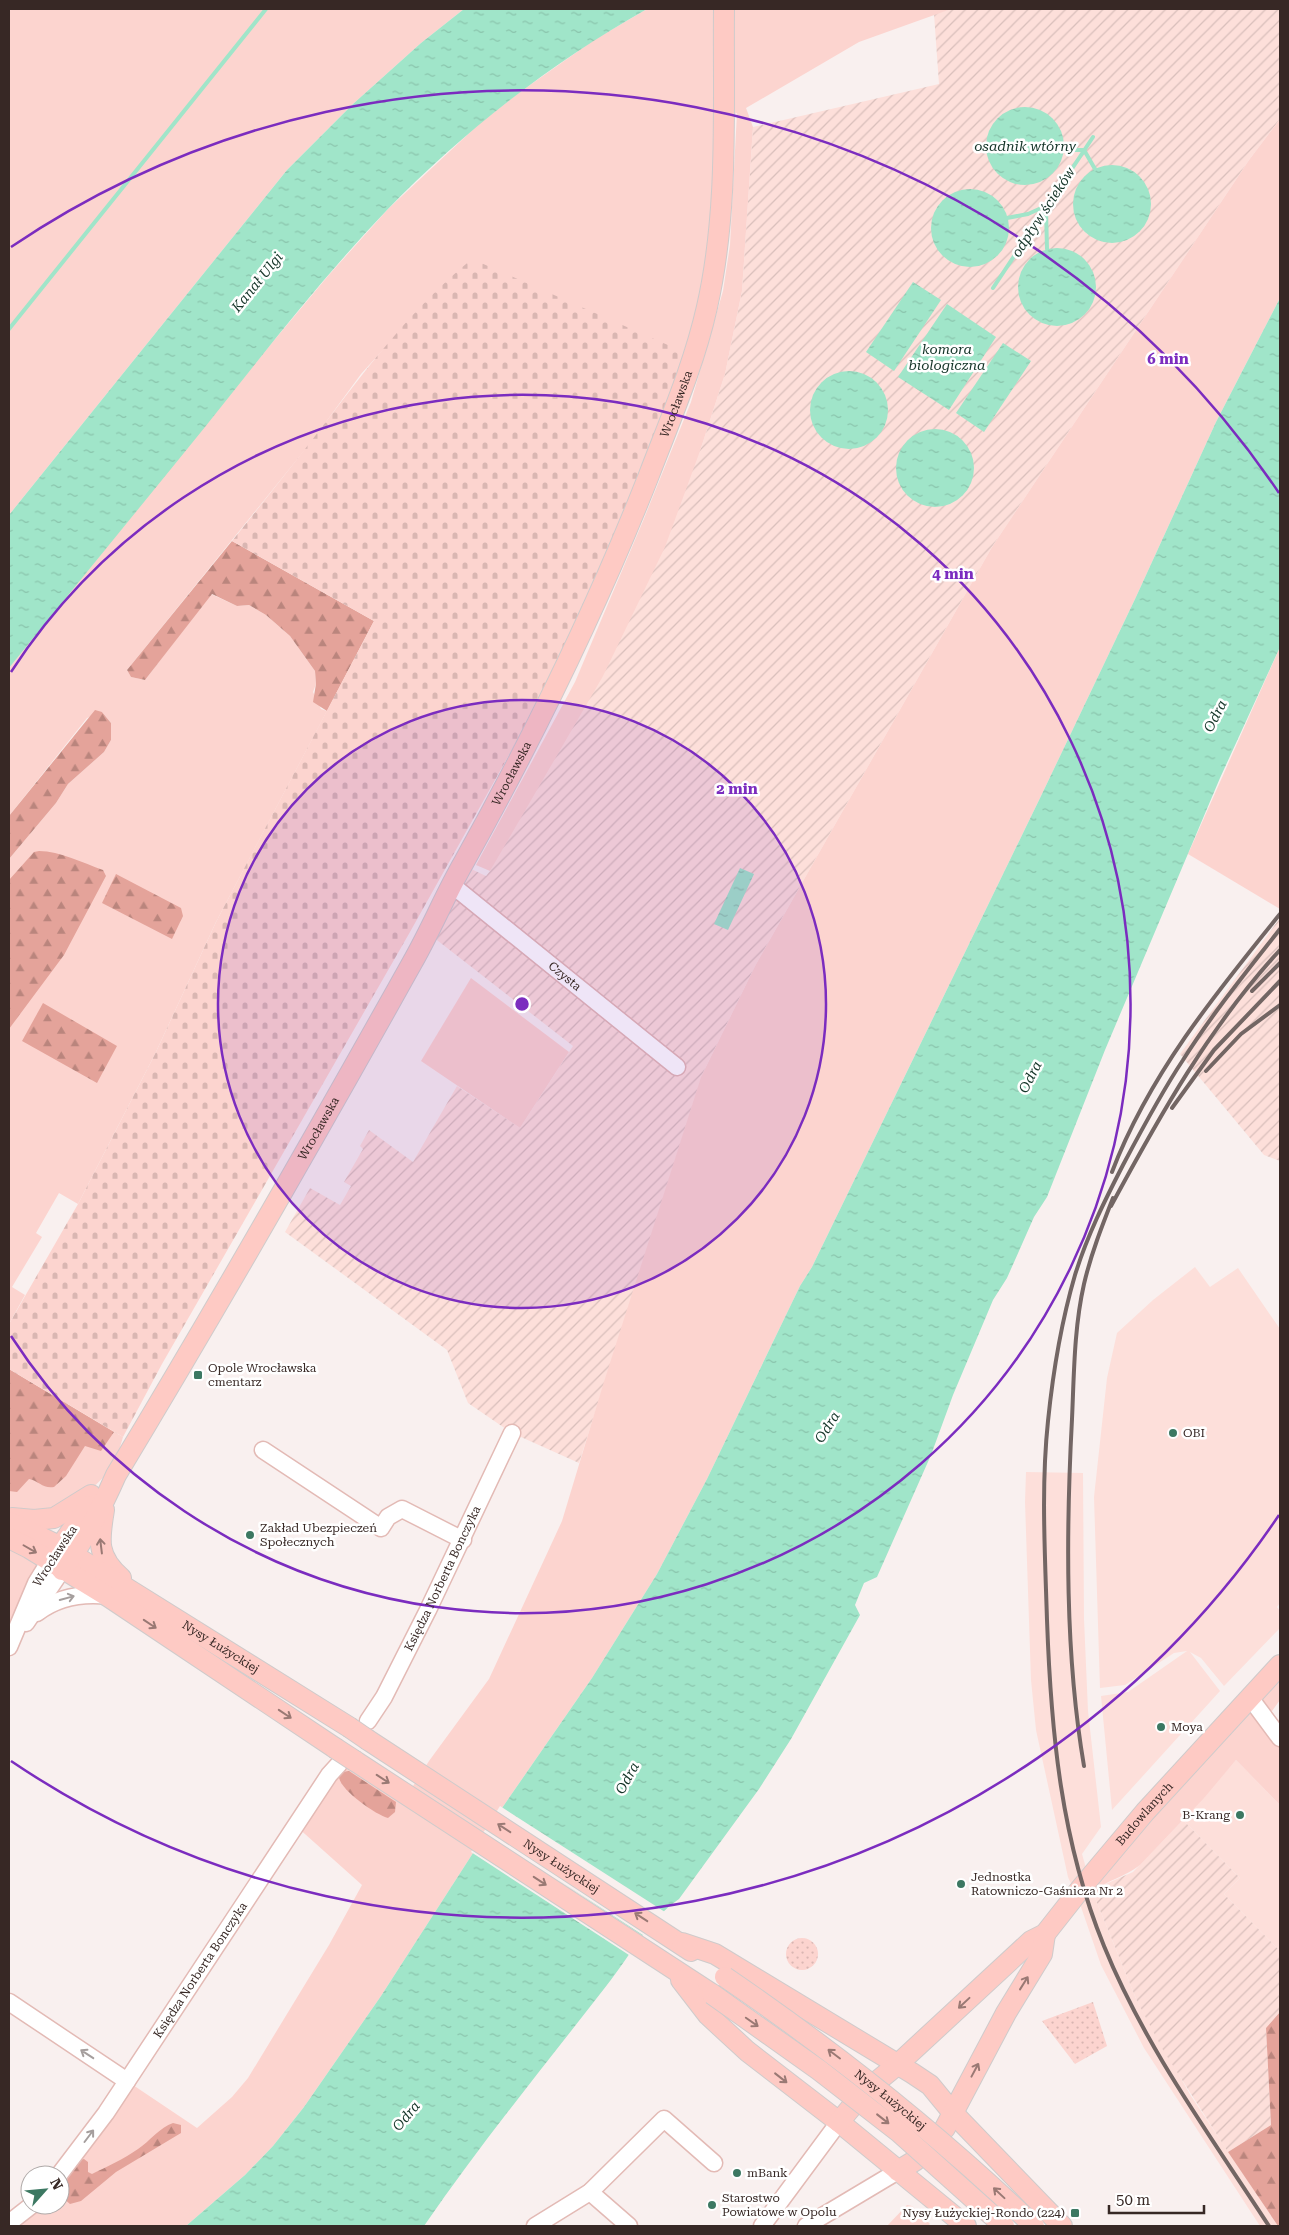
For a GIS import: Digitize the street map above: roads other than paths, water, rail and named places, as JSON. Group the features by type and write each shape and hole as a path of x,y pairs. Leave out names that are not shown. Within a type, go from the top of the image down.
{"main road":[{"name":"Wrocławska","path":"61,1558 116,1475 272,1210 415,959 452,885 521,757 598,599 694,357 715,268 721,213 724,9"},
{"path":"9,1517 34,1520 54,1518 104,1493"},
{"path":"104,1493 100,1542 102,1555 111,1570 140,1597"},
{"path":"9,1522 61,1558"},
{"path":"9,1538 29,1548 61,1558"},
{"name":"Nysy Łużyckiej","path":"61,1558 109,1596 343,1758 411,1797 669,1965 812,2064 899,2132 1004,2226"},
{"name":"Nysy Łużyckiej","path":"61,1558 140,1597 349,1727 368,1730 417,1772 682,1943 711,1959 725,1977 791,2022 881,2091 962,2159 1034,2226"},
{"name":"Budowlanych","path":"898,2065 1031,1941 1045,1934 1145,1812 1251,1699 1280,1665"},
{"name":"Budowlanych","path":"952,2114 1006,2012 1042,1954 1045,1934"},
{"path":"711,1959 930,2085 952,2114 1062,2226"},
{"path":"669,1965 708,2015 747,2051 840,2122 966,2226"},
{"path":"840,2122 864,2092 898,2065"},
{"path":"898,2171 916,2160 930,2146 952,2114"}],"street":[{"name":"Czysta","path":"452,885 678,1067"},
{"name":"Księdza Norberta Bonczyka","path":"368,1730 463,1540 512,1434"},
{"path":"263,1450 381,1528 388,1517 402,1509 463,1540"},
{"name":"Wrocławska","path":"9,1647 29,1619 61,1558"},
{"name":"Wrocławska","path":"9,1647 36,1582 61,1558"},
{"path":"29,1619 39,1611 62,1599 83,1595 109,1596"},
{"path":"1251,1699 1280,1738"},
{"name":"Księdza Norberta Bonczyka","path":"67,2165 94,2130 329,1775 343,1758"},
{"path":"9,2002 127,2081"},
{"path":"535,2226 590,2192 664,2119 714,2163"},
{"path":"762,2226 840,2122"},
{"path":"806,2226 898,2171"},
{"path":"590,2192 629,2226"},
{"path":"9,2223 20,2214"}],"water":[{"name":"Kanał Ulgi","path":"464,9 647,9 577,52 510,100 447,153 387,210 339,262 294,316 9,668 9,515 287,170 353,104 421,43"},
{"name":"osadnik wtórny","path":"1025,107 1040,110 1052,119 1061,131 1064,146 1061,161 1052,173 1040,182 1025,185 1010,182 998,173 989,161 986,146 989,131 998,119 1010,110"},
{"name":"osadnik wtórny","path":"1112,165 1127,168 1139,177 1148,189 1151,204 1148,219 1139,231 1127,240 1112,243 1097,240 1085,231 1076,219 1073,204 1076,189 1085,177 1097,168"},
{"name":"osadnik wtórny","path":"970,189 985,192 997,201 1006,213 1009,228 1006,243 997,255 985,264 970,267 955,264 943,255 934,243 931,228 934,213 943,201 955,192"},
{"path":"1057,248 1072,251 1084,260 1093,272 1096,287 1093,302 1084,314 1072,323 1057,326 1042,323 1030,314 1021,302 1018,287 1021,272 1030,260 1042,251"},
{"name":"komora biologiczna","path":"913,282 941,300 894,371 866,352"},
{"name":"Odra","path":"1280,298 1280,647 1220,778 1105,1050 1047,1197 1034,1217 1007,1278 993,1300 953,1395 931,1455 877,1577 864,1583 855,1605 860,1615 791,1739 759,1789 679,1899 668,1907 649,1927 607,1985 491,2134 424,2226 186,2226 245,2175 273,2146 304,2107 381,1996 502,1808 592,1678 657,1574 707,1479 800,1286 812,1267 1041,796 1136,597 1216,422"},
{"name":"komora biologiczna","path":"947,304 996,337 949,410 898,377"},
{"name":"komora biologiczna","path":"1003,343 1031,361 984,432 956,413"},
{"path":"849,371 864,374 876,383 885,395 888,410 885,425 876,437 864,446 849,449 834,446 822,437 813,425 810,410 813,395 822,383 834,374"},
{"path":"935,429 950,432 962,441 971,453 974,468 971,483 962,495 950,504 935,507 920,504 908,495 899,483 896,468 899,453 908,441 920,432"},
{"path":"740,868 754,874 728,930 714,924"}],"waterway":[{"path":"9,329 266,9"},
{"name":"odpływ ścieków","path":"993,288 1093,137"},
{"name":"odpływ ścieków","path":"1064,150 1084,150 1095,169"},
{"path":"1007,218 1028,214 1048,205"},
{"path":"1046,209 1047,249"}],"railway":[{"path":"1112,1172 1127,1136 1164,1069 1208,1005 1280,914"},
{"path":"1269,2226 1180,2090 1139,2020 1120,1983 1089,1906 1068,1826 1055,1745 1049,1662 1044,1496 1048,1421 1058,1348 1075,1275 1091,1232 1123,1165 1175,1073 1218,1009 1280,929"},
{"path":"1111,1206 1148,1138 1209,1040 1231,1009 1280,950"},
{"path":"1252,991 1280,963"},
{"path":"1172,1108 1214,1050 1280,981"},
{"path":"1206,1071 1241,1034 1280,1005"},
{"path":"1084,1766 1073,1681 1070,1637 1068,1549 1074,1369 1076,1334 1084,1284 1093,1251 1113,1198"}],"place":[{"name":"Opole Wrocławska cmentarz","path":"198,1375"},
{"name":"OBI","path":"1173,1433"},
{"name":"Zakład Ubezpieczeń Społecznych","path":"250,1535"},
{"name":"Moya","path":"1161,1727"},
{"name":"B-Krang","path":"1240,1815"},
{"name":"Jednostka Ratowniczo-Gaśnicza Nr 2","path":"961,1884"},
{"name":"mBank","path":"737,2173"},
{"name":"Starostwo Powiatowe w Opolu","path":"712,2205"},
{"name":"Nysy Łużyckiej-Rondo (224)","path":"1075,2213"}]}
